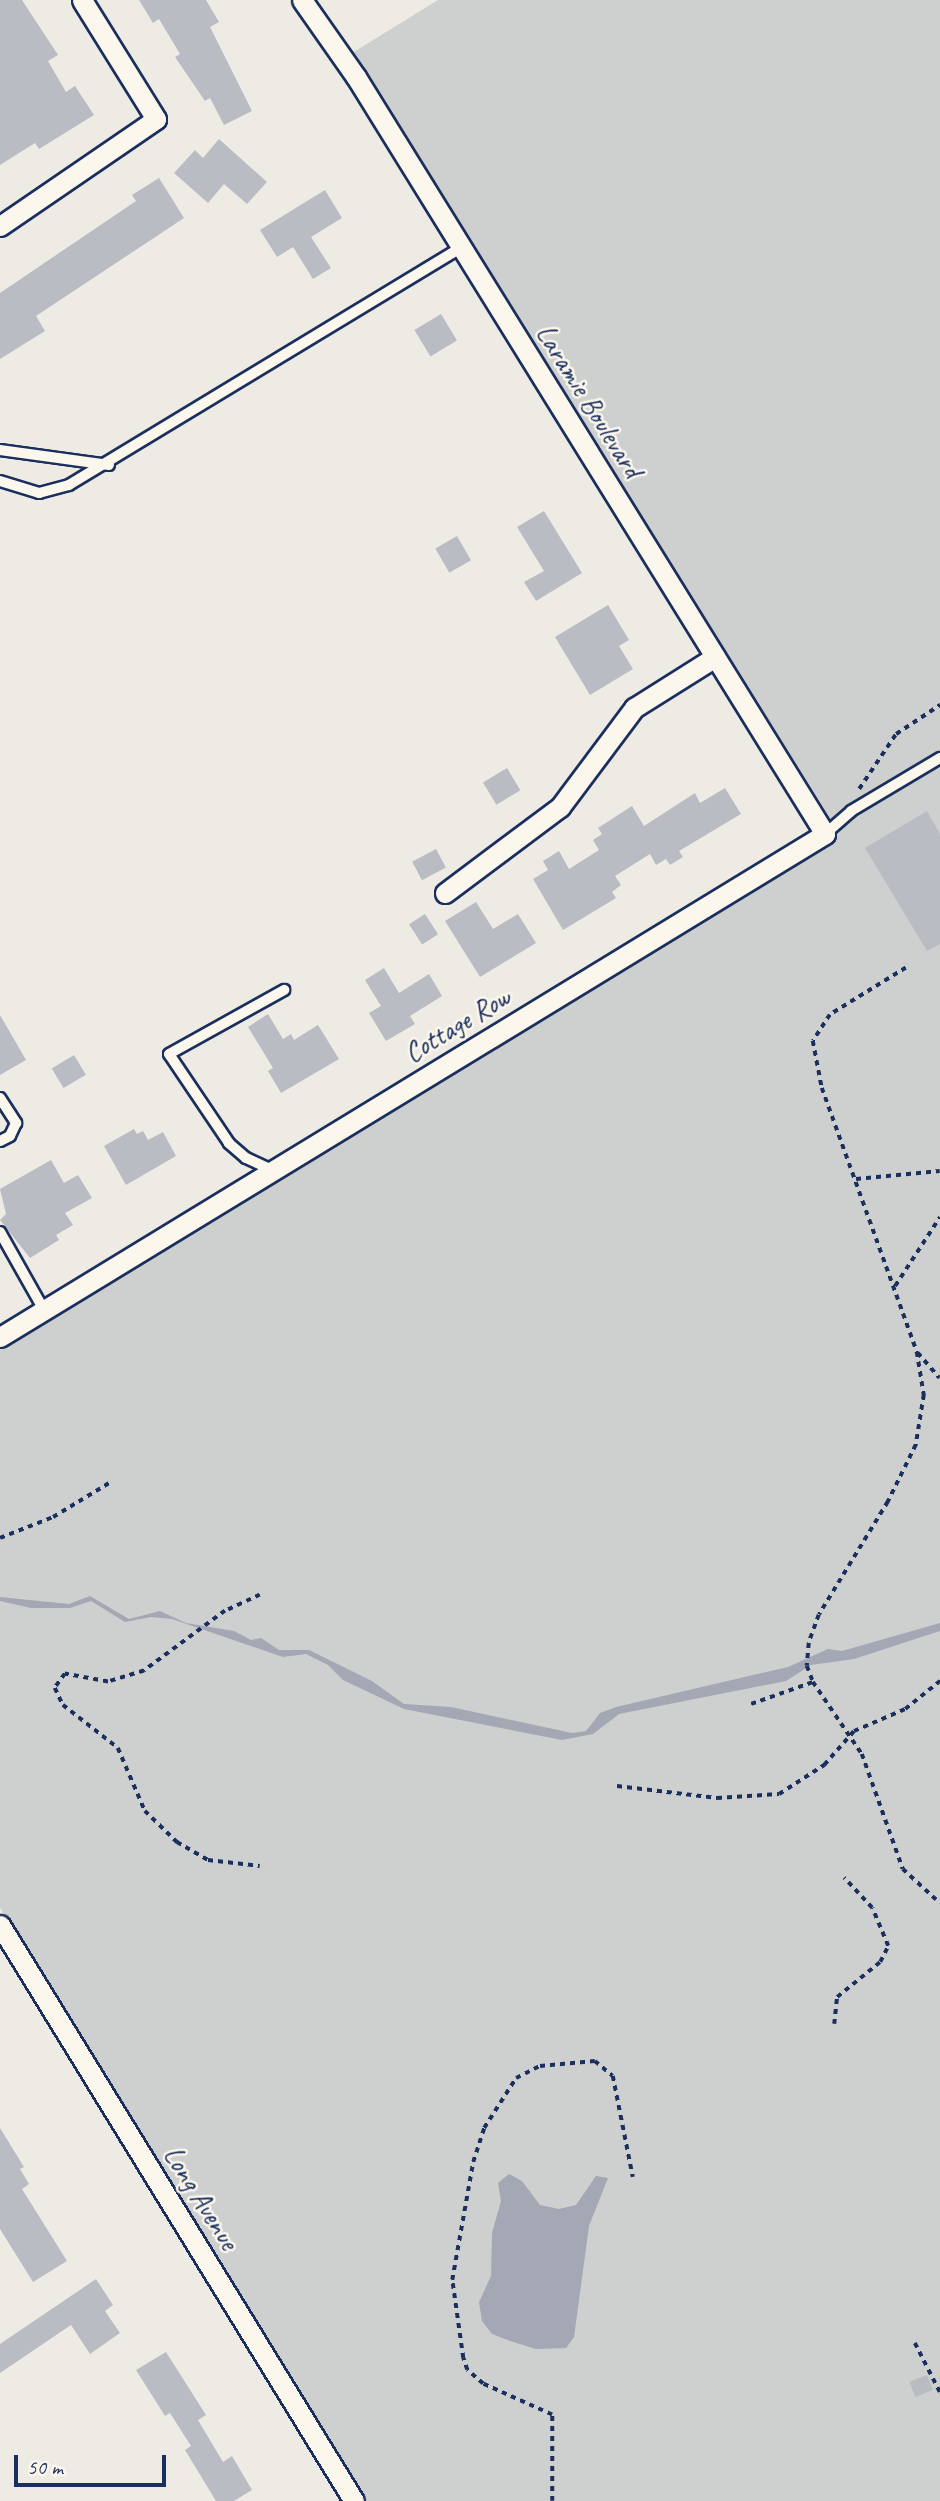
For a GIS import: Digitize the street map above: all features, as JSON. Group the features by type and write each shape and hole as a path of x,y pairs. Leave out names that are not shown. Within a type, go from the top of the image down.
{"street":[{"path":"0,226 156,120 82,0"},
{"name":"Laramie Boulevard","path":"302,0 356,77 825,834"},
{"path":"446,893 560,807 634,708 715,657"},
{"name":"Cottage Row","path":"0,1337 825,834"},
{"name":"Long Avenue","path":"0,1925 354,2501"}],"lane":[{"path":"0,481 39,493 69,485 109,465 462,247"},
{"path":"0,450 109,465"},
{"name":"Cottage Row","path":"825,834 851,811 940,758"},
{"path":"272,1170 246,1158 229,1143 169,1054 284,990"},
{"path":"0,1098 16,1123 10,1136 0,1141"},
{"path":"0,1232 44,1310"}],"path":[{"path":"851,811 883,749 913,720 940,705"},
{"path":"906,968 838,1009 821,1024 813,1041 822,1087 917,1352 924,1395 916,1445 888,1502 827,1599 808,1651 813,1682 862,1754 903,1868 940,1903"},
{"path":"856,1179 940,1171"},
{"path":"894,1288 940,1217"},
{"path":"917,1352 940,1378"},
{"path":"0,1538 53,1517 109,1483"},
{"path":"260,1595 210,1622 157,1665 119,1679 98,1682 62,1675 55,1683 56,1693 63,1705 118,1748 145,1811 177,1842 208,1860 260,1866"},
{"path":"617,1786 717,1798 768,1797 809,1778 849,1734 905,1709 940,1681"},
{"path":"751,1704 813,1682"},
{"path":"834,2024 837,1997 880,1962 888,1946 872,1908 844,1878"},
{"path":"552,2501 552,2415 474,2378 461,2348 452,2280 473,2162 484,2128 516,2078 540,2066 595,2061 613,2076 633,2177"},
{"path":"915,2343 940,2392"}],"shaded area":[{"path":"438,0 940,0 940,2501 366,2501 0,1908 0,1345 839,832 352,53"},
{"path":"90,1596 129,1619 160,1611 186,1623 234,1631 251,1640 261,1638 279,1650 309,1650 372,1681 404,1704 451,1707 572,1733 586,1731 600,1713 616,1707 788,1667 828,1649 842,1651 940,1623 940,1631 854,1659 811,1665 786,1681 619,1714 593,1734 562,1740 404,1709 343,1680 328,1665 306,1654 283,1657 172,1619 151,1617 125,1622 91,1601 70,1608 31,1608 0,1601 0,1597 69,1604"},
{"path":"509,2174 522,2181 540,2205 559,2209 576,2205 596,2176 608,2178 589,2226 574,2337 566,2348 536,2349 510,2341 492,2334 482,2321 479,2302 491,2276 492,2233 501,2201 498,2183"}],"building":[{"path":"0,0 22,0 58,55 48,61 66,92 75,86 94,115 39,149 35,143 0,165"},
{"path":"139,0 206,0 219,22 210,27 252,111 224,125 210,98 205,101 175,57 180,54 159,19 153,23"},
{"path":"219,139 267,182 247,204 224,184 208,203 174,173 195,150 203,158"},
{"path":"159,178 184,218 36,316 45,331 0,359 0,293 136,201 132,195"},
{"path":"325,190 342,218 311,237 331,268 313,279 293,247 277,257 260,230"},
{"path":"441,314 457,341 430,357 414,330"},
{"path":"544,511 582,573 536,601 524,582 544,571 517,527"},
{"path":"457,536 471,560 449,573 435,548"},
{"path":"608,605 629,640 619,646 633,669 590,695 555,637"},
{"path":"507,768 520,790 496,805 483,782"},
{"path":"725,788 741,814 679,851 683,857 670,865 666,859 656,865 650,854 615,876 621,885 612,892 616,898 563,930 533,879 548,870 543,861 559,851 569,869 599,850 593,840 602,834 598,828 632,806 644,826 695,793 700,803"},
{"path":"927,811 940,834 940,944 927,951 865,848"},
{"path":"436,849 446,868 422,880 412,862"},
{"path":"476,902 493,929 518,914 536,943 480,977 445,921"},
{"path":"425,914 438,934 422,944 409,924"},
{"path":"384,968 399,993 429,974 442,996 410,1016 415,1024 386,1041 369,1013 381,1006 365,980"},
{"path":"268,1014 283,1039 291,1034 294,1040 318,1025 339,1059 281,1093 268,1071 273,1068 248,1027"},
{"path":"0,1015 26,1060 0,1075"},
{"path":"74,1055 86,1075 64,1088 52,1068"},
{"path":"134,1129 137,1134 143,1131 148,1140 163,1132 176,1156 126,1185 104,1146"},
{"path":"51,1160 64,1183 78,1175 92,1198 65,1213 73,1225 56,1235 59,1240 30,1258 0,1220 6,1214 0,1189"},
{"path":"0,2128 24,2167 20,2169 29,2184 22,2189 67,2261 33,2282 0,2229"},
{"path":"96,2279 113,2305 105,2311 120,2333 90,2354 71,2325 0,2373 0,2344"},
{"path":"166,2352 206,2415 198,2420 223,2462 232,2456 252,2490 234,2501 216,2501 185,2450 191,2446 170,2413 165,2416 136,2370"},
{"path":"927,2375 933,2390 915,2397 909,2382"}]}
